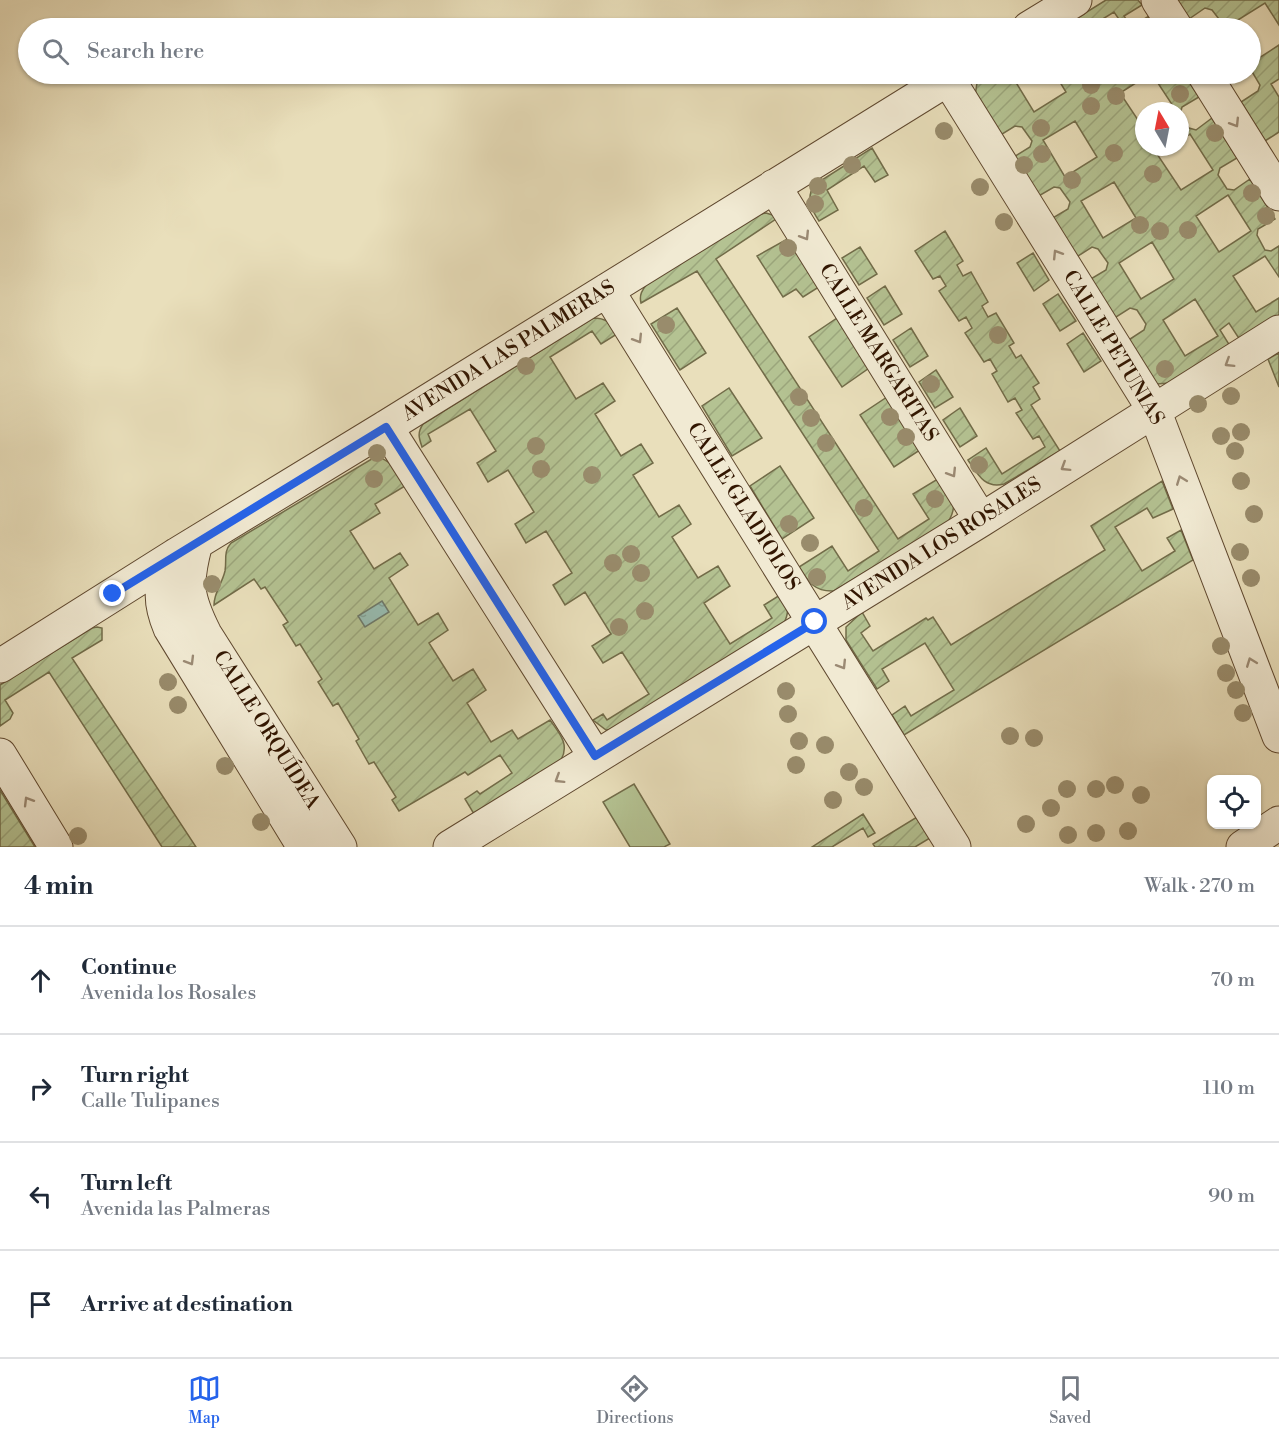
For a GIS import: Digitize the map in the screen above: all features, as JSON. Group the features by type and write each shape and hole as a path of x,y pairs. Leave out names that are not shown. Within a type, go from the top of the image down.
{"street":[{"path":"1045,18 1075,0"},
{"path":"1158,0 1170,18"},
{"name":"AVENIDA LAS PALMERAS","path":"0,666 939,84"},
{"name":"CALLE PETUNIAS","path":"957,84 1154,410 1279,736"},
{"path":"1210,84 1279,194"},
{"name":"CALLE MARGARITAS","path":"774,186 981,520"},
{"name":"CALLE GLADIOLOS","path":"607,290 954,847"},
{"name":"AVENIDA LOS ROSALES","path":"450,847 981,520 1279,332"},
{"path":"386,427 595,756"},
{"path":"178,610 162,595 166,576 186,549"},
{"path":"113,594 178,610"},
{"name":"CALLE ORQUÍDEA","path":"304,847 170,628 178,610 211,644 340,847"},
{"path":"0,755 56,847"},
{"path":"1243,847 1279,823"}],"green space":[{"path":"1106,0 1138,0 1142,5 1124,16 1125,18 1118,18 1114,12 1104,18 1077,18"},
{"path":"1177,0 1279,0 1279,25 1265,3 1241,18 1218,18 1212,10 1205,8 1188,18"},
{"path":"1279,45 1279,79 1271,84 1279,97 1279,132 1265,141 1241,102 1258,91 1261,84 1261,57"},
{"path":"977,84 1017,84 1034,112 1066,92 1061,84 1134,84 1120,93 1135,116 1135,156 1158,156 1181,190 1213,170 1189,135 1189,128 1196,130 1212,118 1237,158 1220,168 1218,175 1227,189 1234,190 1250,179 1275,219 1258,229 1257,235 1265,250 1271,251 1279,246 1279,277 1265,256 1233,276 1256,312 1279,298 1279,316 1240,340 1229,323 1220,330 1230,346 1169,383 1157,384 1152,380 1127,341 1144,330 1146,324 1137,310 1130,308 1113,319 1089,280 1106,270 1108,263 1098,249 1092,247 1075,258 1051,219 1068,209 1070,202 1060,188 1054,187 1037,197 1012,158 1030,147 1032,141 1022,127 1015,126 999,136 975,96","holes":["1075,121 1097,157 1065,177 1043,140","1114,182 1136,218 1103,238 1081,201","1228,195 1251,231 1219,252 1196,216","1152,242 1174,279 1141,299 1119,263","1195,299 1218,336 1185,356 1163,320"]},
{"path":"1159,84 1191,84 1199,97 1189,103 1170,102"},
{"path":"872,148 888,175 875,182 864,166 827,190 838,210 819,221 810,203 810,194 814,185"},
{"path":"766,213 779,217 716,259 898,539 929,519 913,494 941,477 953,504 952,515 948,522 834,591 817,588 799,567 832,546 848,571 879,551 697,271 641,303 640,300 641,293 647,284 756,215"},
{"path":"945,231 963,261 957,265 963,276 971,272 988,302 982,306 988,317 996,313 1014,343 1009,346 1016,358 1021,355 1039,383 1033,387 1040,399 1031,405 1060,451 1004,484 987,483 968,460 986,448 1002,474 1045,447 1039,436 1033,439 1016,413 1022,410 1015,398 1008,402 992,374 997,371 990,359 984,362 965,333 972,328 966,317 959,321 939,291 946,286 940,276 933,279 915,251"},
{"path":"791,237 822,285 803,297 796,289 783,297 757,256"},
{"path":"860,247 877,274 859,285 842,258"},
{"path":"1033,253 1049,280 1034,291 1017,263"},
{"path":"885,286 902,314 884,325 867,298"},
{"path":"1058,294 1076,321 1060,331 1043,304"},
{"path":"677,308 706,353 680,370 651,324"},
{"path":"840,316 872,366 842,387 809,337"},
{"path":"593,318 607,322 617,334 601,344 592,331 550,357 576,399 603,383 615,401 595,414 621,456 641,444 653,463 633,475 659,517 679,505 691,524 672,537 698,578 718,566 730,586 704,603 730,644 772,618 764,605 780,595 787,612 784,623 614,729 606,730 593,720 603,714 607,720 649,694 622,652 603,663 592,646 611,634 585,592 565,605 553,585 572,573 546,531 526,543 515,524 534,512 508,470 488,482 477,463 496,451 470,409 428,434 431,441 422,447 419,436 423,424"},
{"path":"911,328 928,356 910,367 893,340"},
{"path":"1083,333 1101,361 1084,372 1067,344"},
{"path":"1279,353 1279,387 1268,359"},
{"path":"936,370 953,397 935,408 919,382"},
{"path":"729,388 762,438 732,456 702,406"},
{"path":"890,395 923,448 894,467 860,415"},
{"path":"960,408 977,436 960,447 943,420"},
{"path":"375,457 390,463 405,486 375,504 380,513 350,531 374,569 400,553 408,565 389,578 418,625 438,613 448,630 429,643 453,681 473,669 486,690 467,703 491,742 512,730 518,739 550,720 564,744 561,760 474,814 465,799 477,791 480,794 512,773 500,755 468,775 465,772 399,811 392,800 396,797 374,762 369,764 356,741 359,739 338,703 333,706 318,682 322,679 300,644 296,646 283,625 288,622 265,587 261,589 254,579 214,605 215,596 225,571 227,550 231,543"},
{"path":"780,466 814,518 782,539 750,486"},
{"path":"1162,481 1173,509 1153,518 1147,508 1115,527 1142,571 1175,551 1167,538 1181,530 1193,560 904,735 892,715 905,706 911,716 954,690 925,643 882,669 889,681 877,689 846,640 846,627 862,612 870,626 861,633 873,651 926,618 928,620 933,617 951,645 1105,550 1091,526"},
{"path":"97,627 102,628 102,640 72,658 196,847 162,847 49,672 5,700 13,713 10,719 0,726 0,685"},
{"path":"634,784 670,844 664,847 630,847 603,802"},
{"path":"0,790 35,847 0,847"},
{"path":"863,814 875,833 868,837 863,828 832,847 812,847"},
{"path":"917,817 930,838 915,847 875,847 873,844"}],"water":[{"path":"382,601 389,612 365,627 358,616"}],"route":[{"path":"113,594 386,427 595,756 815,622"}]}
